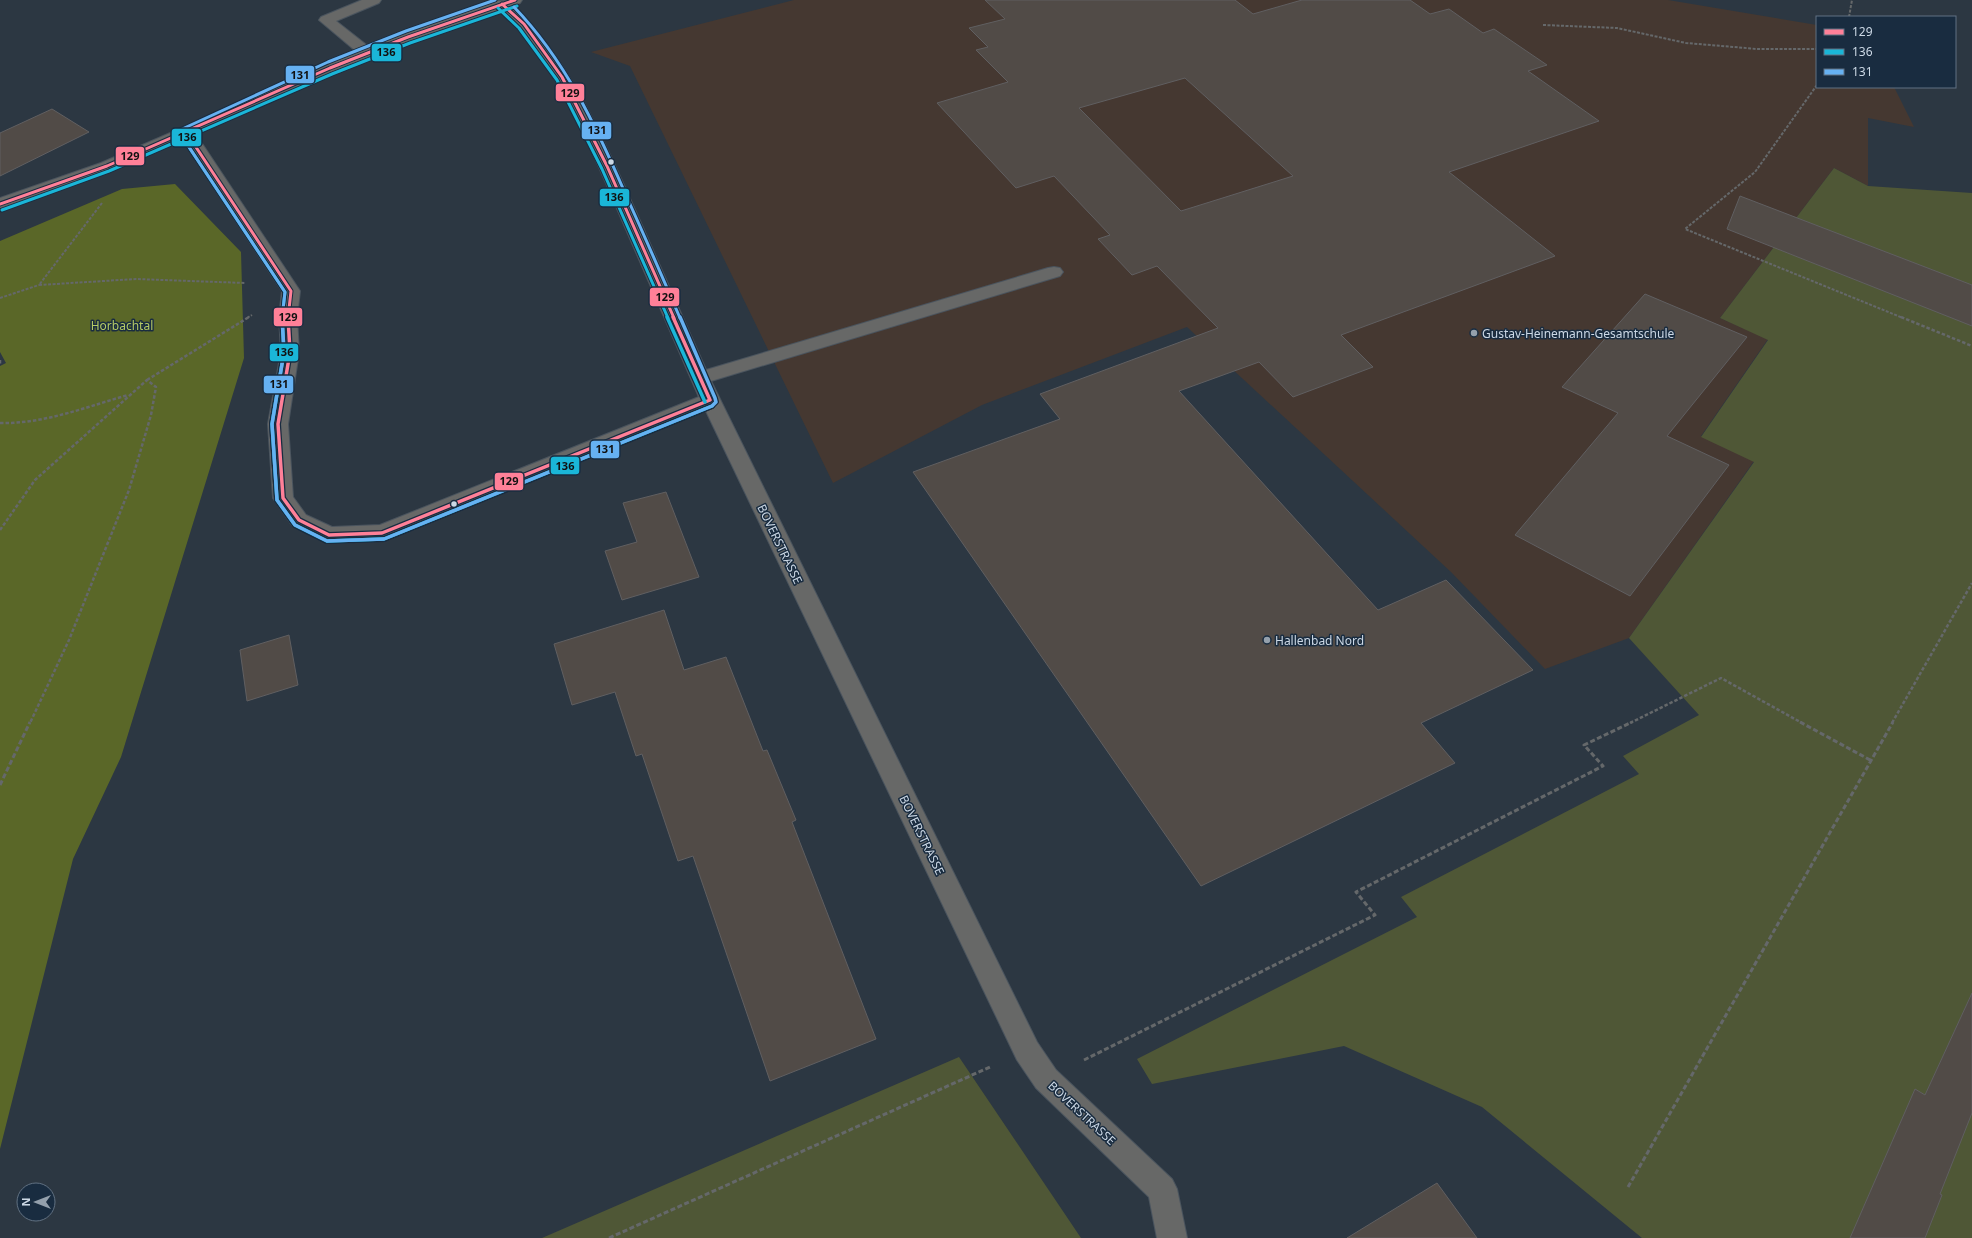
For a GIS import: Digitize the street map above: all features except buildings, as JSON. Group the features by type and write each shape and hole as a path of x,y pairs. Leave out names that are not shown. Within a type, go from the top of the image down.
{"street":[{"path":"367,53 326,20 374,0"},
{"path":"0,204 107,166 367,53 508,2"},
{"name":"BOVERSTRASSE","path":"508,2 562,77 610,172 705,389 1027,1051 1046,1079 1162,1188 1172,1238"},
{"path":"186,132 290,288 288,317 290,352 278,424 283,498 299,520 329,535 382,533 705,389 1054,272"}],"path":[{"path":"1849,16 1852,0"},
{"path":"1543,25 1618,28 1686,42 1709,45 1757,49 1816,49"},
{"path":"1816,86 1755,172 1685,229 1972,346"},
{"path":"39,285 118,184 107,166"},
{"path":"0,298 39,285 136,279 290,288"},
{"path":"0,530 35,480 130,394 147,380 290,288"},
{"path":"0,785 69,640 129,490 151,415 156,388 147,380"},
{"path":"0,423 12,424 43,419 130,394"},
{"path":"1628,1187 1972,583"},
{"path":"1046,1079 1375,915 1356,892 1603,766 1584,745 1721,678 1872,761"},
{"path":"609,1238 1027,1051"}],"shaded area":[{"name":"Gustav-Heinemann-Gesamtschule","path":"794,0 1668,0 1816,25 1816,88 1894,88 1914,127 1868,118 1868,186 1834,168 1720,318 1768,339 1701,436 1754,461 1629,638 1545,669 1451,572 1187,327 982,405 833,483 630,66 591,52"}],"green space":[{"path":"1834,168 1868,186 1972,193 1972,1238 1642,1238 1482,1107 1344,1046 1152,1084 1137,1059 1417,917 1401,897 1639,774 1623,756 1699,715 1629,638 1754,462 1701,437 1768,340 1720,318"},
{"name":"Horbachtal","path":"175,184 241,252 244,358 121,757 73,859 0,1149 0,366 6,363 0,352 0,241 122,189"},
{"path":"959,1057 1081,1238 542,1238"}],"transit line":[{"name":"131","path":"495,0 406,31 328,62 180,130 181,135 285,292 282,317 284,352 272,424 277,500 295,525 327,541 384,539 712,406 716,402 623,189 584,104 551,51 533,27 514,7"},
{"name":"129","path":"0,204 107,166 330,68 408,37 515,0"},
{"name":"129","path":"502,4 524,24 562,77 607,166 710,400"},
{"name":"136","path":"2,210 109,171 332,74 410,43 517,6"},
{"name":"136","path":"498,8 519,28 557,80 602,169 705,402"},
{"name":"129","path":"186,132 291,291 288,317 290,352 278,424 283,498 299,520 329,535 382,533 710,400"},
{"name":"136","path":"181,135 285,292 282,317 284,352 272,424 277,500 295,525 327,541 384,539 712,406"}],"place":[{"name":"Gustav-Heinemann-Gesamtschule","path":"1474,333"},
{"name":"Hallenbad Nord","path":"1267,640"}]}
